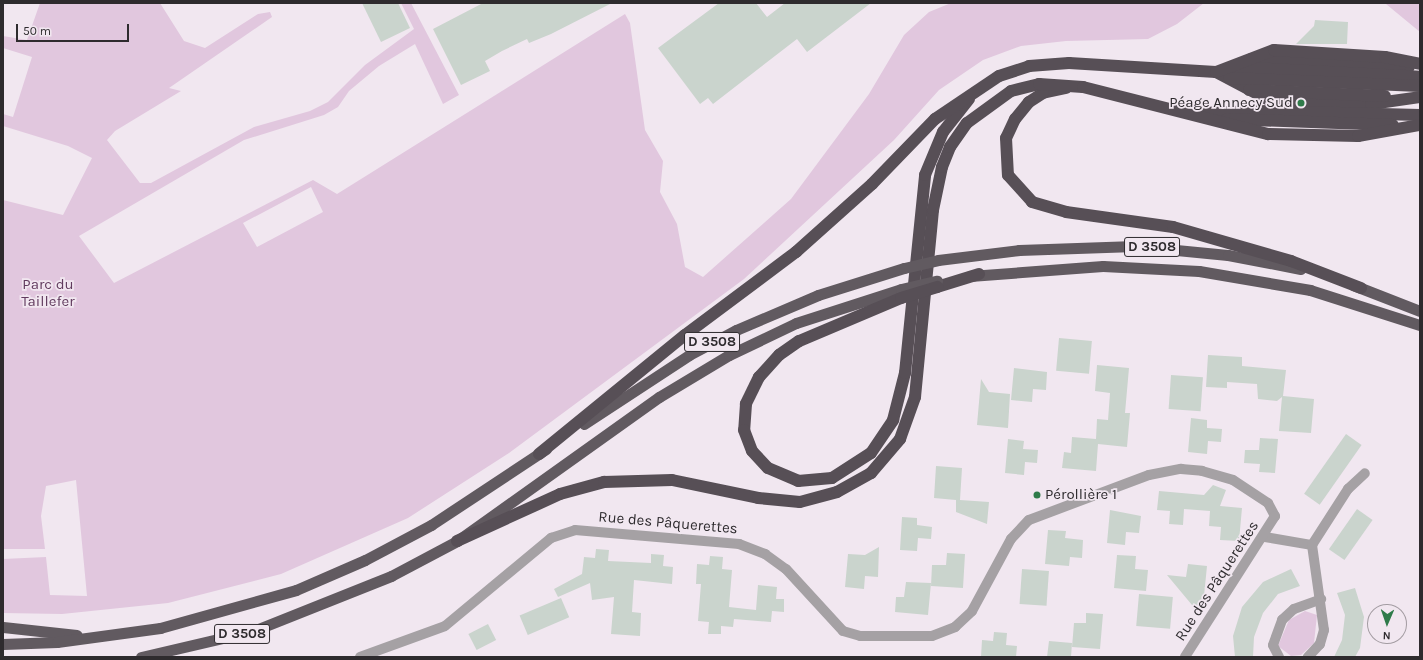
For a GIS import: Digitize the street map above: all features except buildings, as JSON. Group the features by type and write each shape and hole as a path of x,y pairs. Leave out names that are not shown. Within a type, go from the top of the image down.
{"highway":[{"path":"1230,73 1247,59 1274,50 1298,50 1385,57 1420,64"},
{"path":"1247,59 1420,68"},
{"path":"539,454 685,335 819,233 935,119 982,85 1018,69 1053,64 1216,72 1420,86"},
{"path":"1230,73 1420,76"},
{"path":"1230,73 1245,90 1271,101 1371,104 1420,97"},
{"path":"456,541 560,494 604,482 672,480 758,498 800,502 837,492 866,476 894,448 912,410 934,203 950,147 967,123 1007,93 1039,84 1083,87 1268,134 1358,136 1420,124"},
{"path":"979,274 937,284 901,294 811,334 787,348 766,367 751,390 744,423 752,451 768,468 798,481 832,478 866,458 887,430 900,401 905,373 925,175 943,132 982,85"},
{"path":"1083,87 1036,97 1011,124 1005,146 1006,168 1016,188 1032,202 1061,211 1174,227 1291,261 1361,288"},
{"path":"1245,90 1374,96 1420,94"},
{"path":"1193,115 1258,111 1420,115"},
{"name":"D 3508","path":"3,644 100,637 214,615 329,576 431,525 627,394 736,330 818,295 904,268 938,260 1019,250 1135,246 1257,260 1307,270 1361,288 1420,311"},
{"name":"D 3508","path":"979,274 1096,266 1199,271 1310,290 1420,325"},
{"name":"D 3508","path":"141,657 228,638 302,614 364,590 456,541 659,397 707,367 796,323 901,294"},
{"path":"3,627 100,637"}],"street":[{"name":"Rue des Pâquerettes","path":"360,657 384,653 445,626 551,538 566,531 739,544 765,554 786,569 843,631 860,636 913,638 941,634 966,619 979,601 1011,539 1029,520 1149,475 1192,470 1233,480 1272,506 1274,521 1265,537 1185,657"},
{"path":"1308,657 1322,637 1321,599 1312,545 1348,489 1365,473"},
{"path":"1265,537 1312,545"},
{"path":"1279,657 1273,645 1282,620 1294,609 1321,599"}],"green space":[{"name":"Parc du Taillefer","path":"40,3 160,3 184,41 205,48 258,14 270,12 272,17 169,88 181,91 115,131 107,140 140,183 151,183 254,127 310,111 328,102 365,65 414,29 401,3 411,3 459,95 443,104 415,44 379,66 349,91 338,107 324,115 244,140 79,236 114,283 313,180 337,194 625,14 630,23 645,130 663,161 660,192 677,224 685,267 703,277 791,199 869,94 904,35 929,12 951,3 1204,3 1177,24 1148,39 1066,41 1021,46 983,60 939,90 894,140 744,279 509,453 408,518 281,574 168,603 62,614 3,613 3,559 46,557 50,595 87,596 76,480 46,486 41,516 45,549 3,549 3,200 63,215 92,158 68,146 3,126 3,114 13,117 32,57 3,48 3,36 27,40","holes":["311,187 323,212 257,247 243,223"]},
{"path":"1344,3 1420,3 1420,32 1386,4"},
{"path":"1305,611 1317,615 1314,643 1301,655 1291,656 1278,646 1289,620"}],"place":[{"name":"Péage Annecy Sud","path":"1301,103"},
{"name":"Pérollière 1","path":"1037,495"}]}
